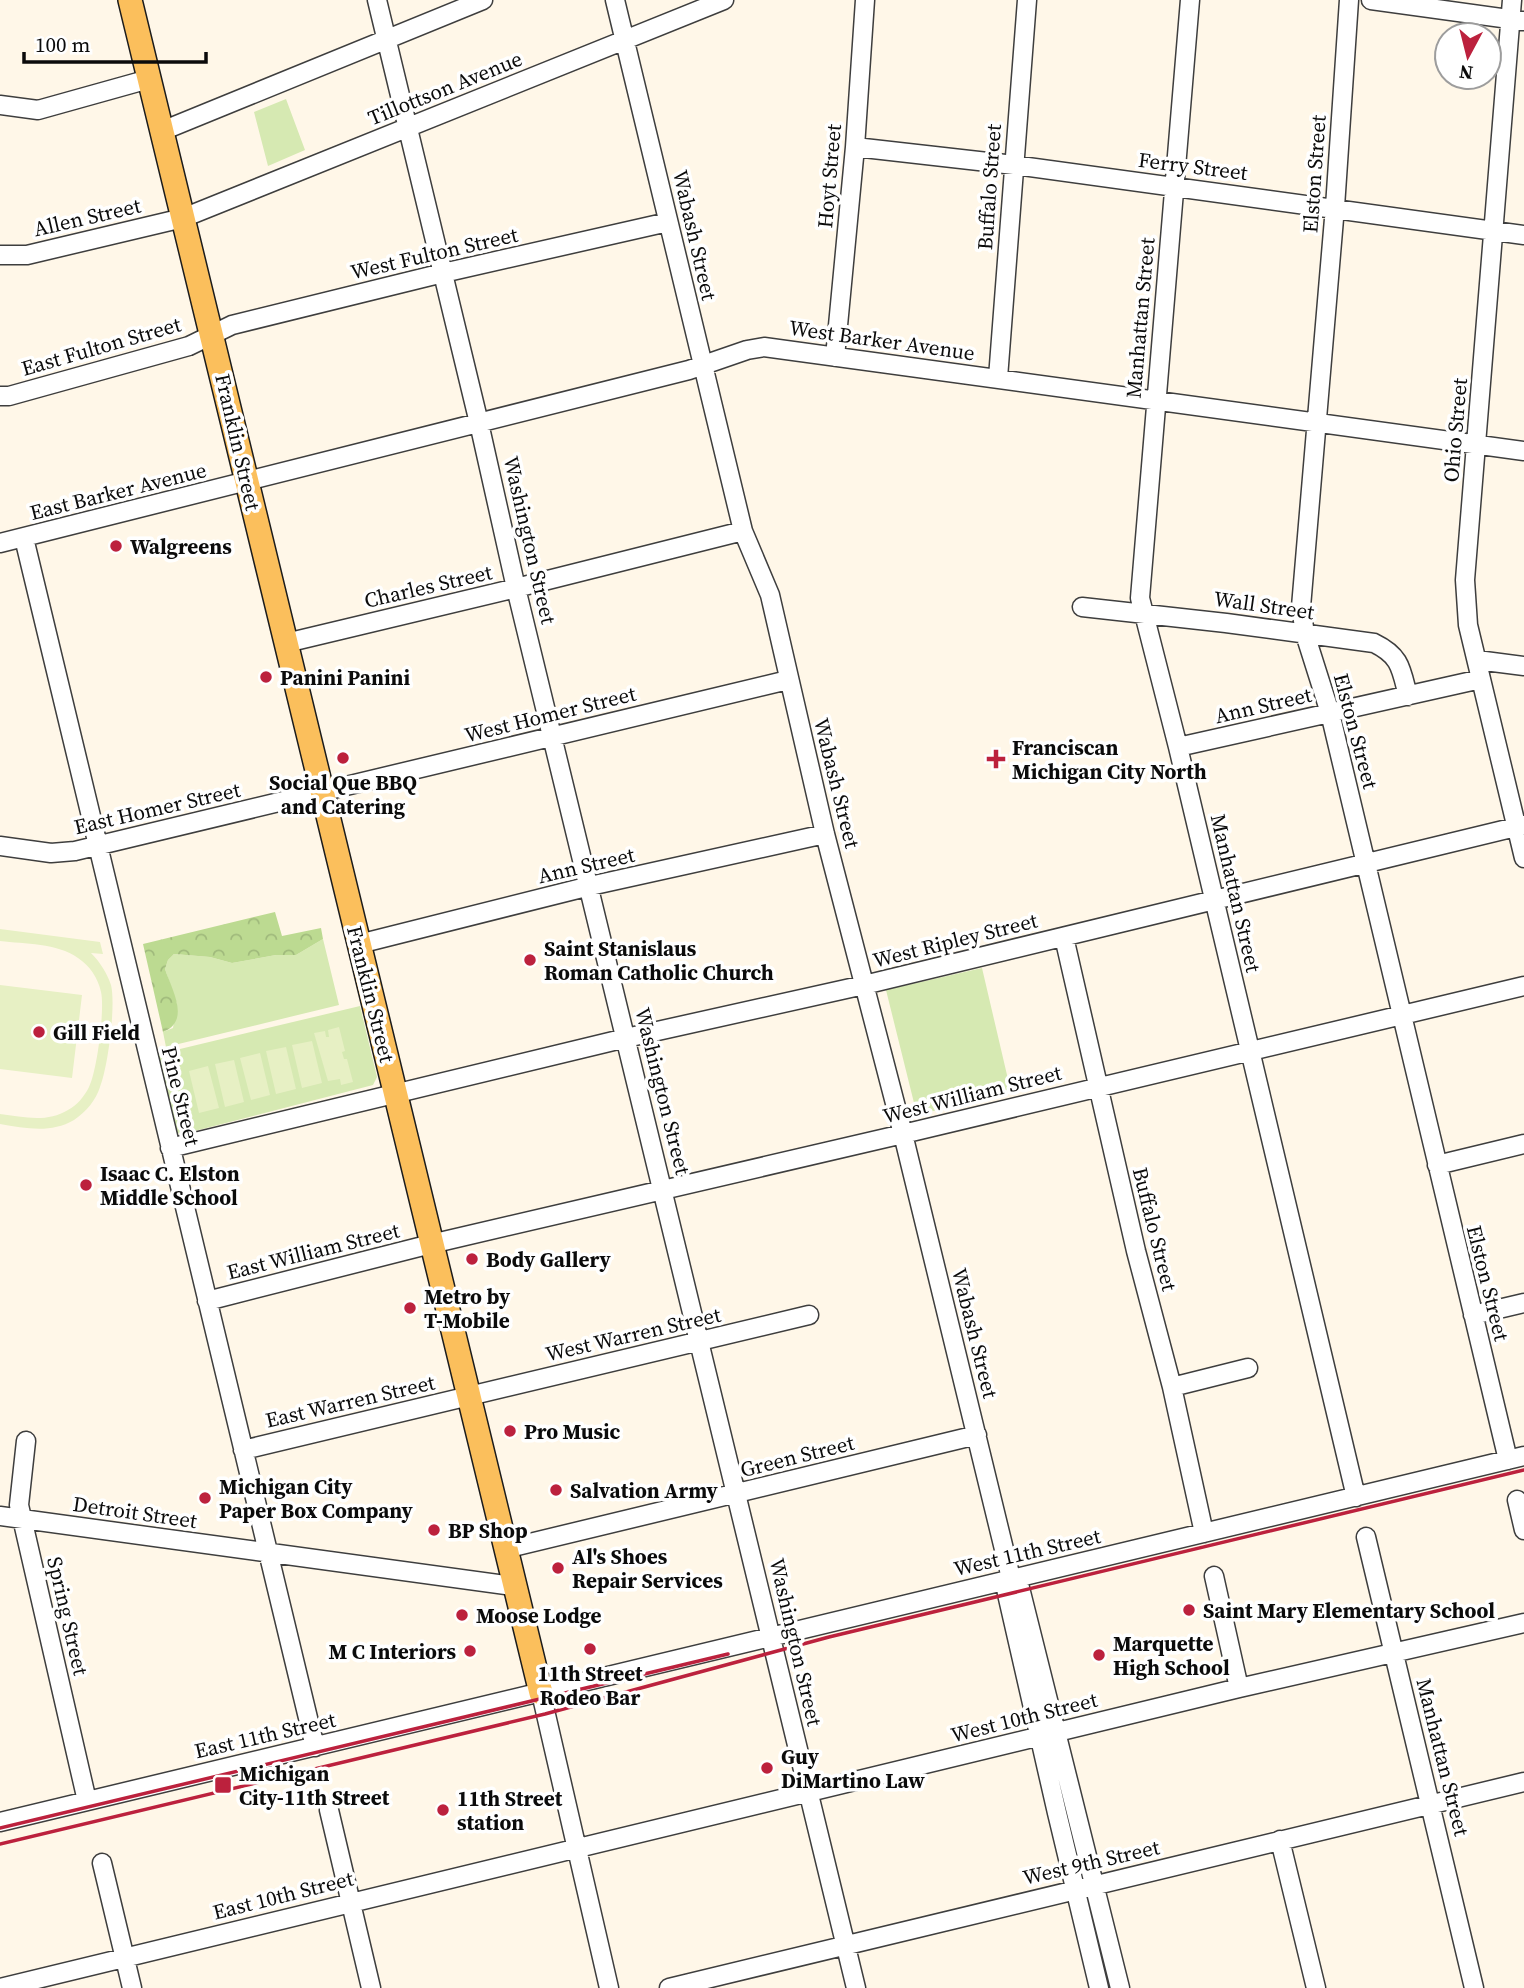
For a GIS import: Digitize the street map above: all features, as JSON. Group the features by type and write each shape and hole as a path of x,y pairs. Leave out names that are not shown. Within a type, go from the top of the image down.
{"main road":[{"name":"Franklin Street","path":"130,0 541,1693"}],"street":[{"name":"Washington Street","path":"377,0 516,588 856,1988"},
{"path":"162,131 483,0"},
{"name":"Wabash Street","path":"615,0 743,531 771,596 825,834 903,1135 1011,1578 1019,1584 1075,1889 1099,1988"},
{"name":"Tillottson Avenue","path":"183,218 724,0"},
{"name":"Hoyt Street","path":"835,356 855,147 865,0"},
{"name":"Buffalo Street","path":"998,379 1027,0"},
{"name":"Manhattan Street","path":"1190,0 1140,598 1251,1050 1356,1497"},
{"name":"Elston Street","path":"1349,0 1335,207 1301,607 1305,634 1330,713 1472,1315 1516,1458"},
{"path":"1371,0 1517,20"},
{"name":"Ohio Street","path":"1512,0 1517,20 1494,231 1465,580 1468,625 1520,825 1524,858"},
{"path":"0,105 38,110 149,79"},
{"name":"Ferry Street","path":"855,147 1335,207 1524,235"},
{"name":"Allen Street","path":"0,255 26,255 183,218"},
{"name":"West Fulton Street","path":"212,333 232,325 443,273 668,222"},
{"name":"East Fulton Street","path":"0,396 9,396 189,346 212,333"},
{"name":"West Barker Avenue","path":"247,482 702,366 747,350 764,347 1524,451"},
{"name":"East Barker Avenue","path":"0,543 247,482"},
{"name":"Charles Street","path":"286,643 743,531"},
{"name":"Pine Street","path":"24,538 315,1747"},
{"name":"Wall Street","path":"1082,607 1374,643 1387,649 1398,660 1408,696"},
{"path":"1477,660 1524,666"},
{"name":"West Homer Street","path":"322,793 788,680"},
{"name":"Ann Street","path":"1178,747 1481,680"},
{"name":"East Homer Street","path":"0,846 51,853 75,851 322,793"},
{"name":"West Ripley Street","path":"170,1148 626,1038 864,985 1520,825"},
{"name":"Ann Street","path":"359,944 590,886 825,834"},
{"name":"Buffalo Street","path":"1064,937 1136,1251 1172,1387 1204,1533"},
{"name":"West William Street","path":"431,1244 903,1135 1524,986"},
{"path":"1437,1165 1524,1144"},
{"name":"East William Street","path":"207,1301 431,1244"},
{"path":"1472,1315 1524,1303"},
{"name":"West Warren Street","path":"468,1397 809,1315"},
{"path":"1172,1387 1248,1368"},
{"name":"East Warren Street","path":"243,1450 468,1397"},
{"name":"Green Street","path":"505,1549 977,1435"},
{"name":"Spring Street","path":"26,1441 19,1505 87,1801"},
{"name":"West 11th Street","path":"541,1693 1516,1458"},
{"path":"1517,1500 1524,1530"},
{"name":"Detroit Street","path":"0,1516 513,1586"},
{"name":"Manhattan Street","path":"1366,1537 1474,1988"},
{"path":"1214,1576 1239,1688"},
{"name":"West 10th Street","path":"577,1849 1239,1688 1524,1623"},
{"name":"East 11th Street","path":"0,1822 541,1693"},
{"name":"Franklin Street","path":"541,1693 609,1988"},
{"name":"Wabash Street","path":"1049,1736 1095,1884 1119,1988"},
{"name":"West 9th Street","path":"669,1988 1524,1782"},
{"path":"329,1810 371,1988"},
{"path":"1280,1840 1316,1988"},
{"name":"East 10th Street","path":"0,1988 577,1849"},
{"path":"102,1863 132,1988"}],"green space":[{"path":"286,99 305,150 268,166 254,112"},
{"path":"275,912 282,936 321,928 323,939 296,955 276,955 232,963 210,957 174,954 165,969 175,995 178,1013 171,1027 163,1032 143,944"},
{"path":"0,929 100,942 103,954 91,953 111,985 112,1021 106,1065 93,1101 74,1120 56,1127 37,1129 0,1124 0,1114 52,1117 71,1108 83,1097 92,1079 97,1054 102,1012 100,987 90,969 70,953 40,945 0,941"},
{"path":"323,939 339,1005 166,1047 163,1032 173,1028 177,1004 165,969 174,954 210,957 232,963 276,955 296,955"},
{"path":"982,968 1011,1092 917,1115 886,990"},
{"name":"Gill Field","path":"0,985 82,995 72,1078 0,1069"},
{"path":"360,1006 377,1077 373,1085 183,1134 173,1129 155,1055"},
{"path":"339,1027 345,1051 342,1052 344,1059 347,1059 353,1082 341,1085 340,1079 328,1081 314,1033 325,1031 326,1037 329,1037 328,1030"},
{"path":"312,1041 322,1083 302,1088 292,1045"},
{"path":"286,1047 296,1089 276,1094 266,1051"},
{"path":"260,1053 270,1095 251,1100 240,1058"},
{"path":"234,1060 244,1102 225,1107 215,1064"},
{"path":"208,1066 219,1108 199,1113 189,1071"}],"railway":[{"path":"0,1844 545,1714 829,1637 1524,1470"},
{"path":"0,1828 728,1654"}],"place":[{"name":"Walgreens","path":"116,546"},
{"name":"Panini Panini","path":"266,677"},
{"name":"Social Que BBQ and Catering","path":"343,758"},
{"name":"Franciscan Michigan City North","path":"996,759"},
{"name":"Saint Stanislaus Roman Catholic Church","path":"530,960"},
{"name":"Gill Field","path":"39,1032"},
{"name":"Isaac C. Elston Middle School","path":"86,1185"},
{"name":"Body Gallery","path":"472,1259"},
{"name":"Metro by T-Mobile","path":"410,1308"},
{"name":"Pro Music","path":"510,1431"},
{"name":"Salvation Army","path":"556,1490"},
{"name":"Michigan City Paper Box Company","path":"205,1498"},
{"name":"BP Shop","path":"434,1530"},
{"name":"Al's Shoes Repair Services","path":"558,1568"},
{"name":"Saint Mary Elementary School","path":"1189,1610"},
{"name":"Moose Lodge","path":"462,1615"},
{"name":"11th Street Rodeo Bar","path":"590,1649"},
{"name":"M C Interiors","path":"470,1651"},
{"name":"Marquette High School","path":"1099,1655"},
{"name":"Guy DiMartino Law","path":"767,1768"},
{"name":"Michigan City-11th Street","path":"223,1785"},
{"name":"11th Street station","path":"443,1810"}]}
